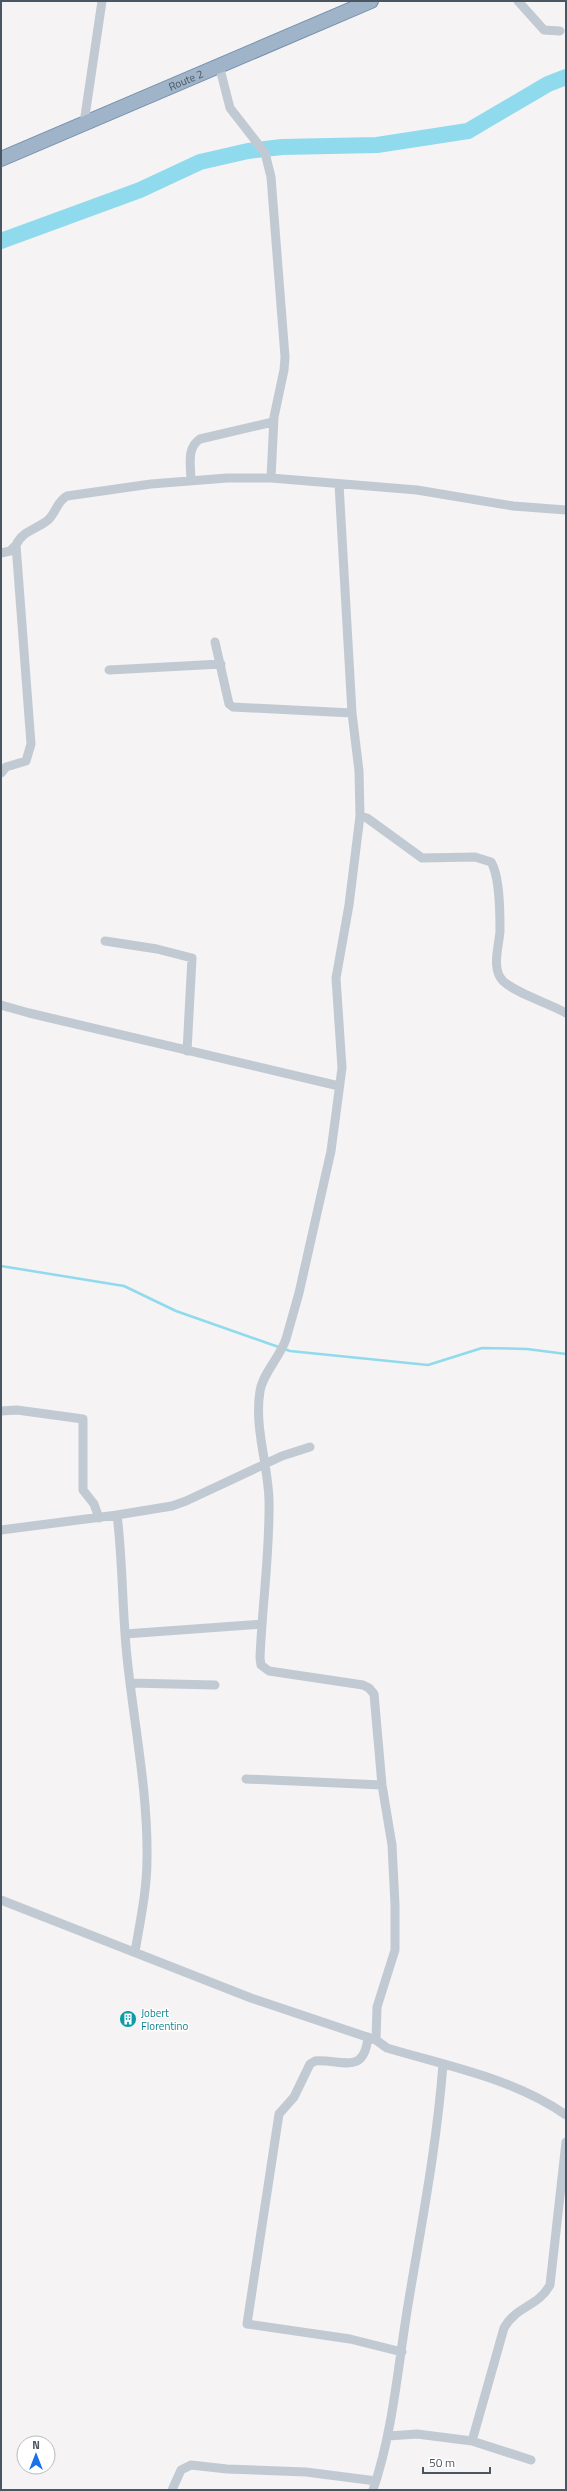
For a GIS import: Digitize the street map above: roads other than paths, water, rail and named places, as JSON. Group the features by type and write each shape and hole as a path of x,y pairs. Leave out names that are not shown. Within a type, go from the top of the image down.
{"highway":[{"name":"Route 2","path":"1,159 371,1"}],"street":[{"path":"84,123 102,1"},
{"path":"518,1 544,30 560,31"},
{"path":"219,65 230,108 265,153 271,177 285,357 274,422 271,478"},
{"path":"191,481 191,448 194,442 200,439 274,422"},
{"path":"1,553 10,551 16,545 24,532 50,518 59,502 68,496 97,490 191,481 271,478 417,490 513,506 566,510"},
{"path":"339,484 352,713 359,771 360,816 349,905 336,978 342,1068 326,1179 286,1339 282,1350 262,1382 260,1392 261,1452 265,1464 269,1498 269,1551 260,1658 261,1665 265,1669 363,1685 369,1688 374,1694 382,1785 392,1846 395,1950 377,2007 372,2039 367,2052 360,2060 351,2063 321,2060 310,2064 294,2097 279,2114 247,2324 350,2339 402,2352"},
{"path":"1,773 6,768 26,760 32,744 16,545"},
{"path":"215,642 229,704 233,707 352,713"},
{"path":"109,670 221,664"},
{"path":"360,816 367,818 422,858 475,858 491,862 495,869 500,931 497,961 499,975 511,987 566,1012"},
{"path":"105,941 157,949 192,958 193,962 187,1052"},
{"path":"1,1005 187,1052 264,1067 340,1086"},
{"path":"1,1411 17,1410 83,1419 83,1490 94,1504 99,1518"},
{"path":"1,1530 99,1518 172,1506 186,1501 265,1464 310,1446"},
{"path":"117,1515 122,1548 125,1634 130,1683 144,1779 147,1861 135,1952"},
{"path":"125,1634 262,1624"},
{"path":"130,1683 215,1685"},
{"path":"246,1780 382,1785"},
{"path":"1,1900 251,1998 372,2039 386,2048 476,2073 538,2098 566,2115"},
{"path":"172,2490 181,2470 191,2465 227,2469 306,2472 375,2486 388,2436 409,2299 430,2185 443,2064"},
{"path":"472,2442 504,2328 511,2316 540,2299 550,2285 566,2142"},
{"path":"388,2436 417,2434 472,2442 531,2460"}],"waterway":[{"path":"1,241 140,190 200,162 248,151 282,147 377,145 468,131 548,84 566,77"},
{"path":"1,1266 124,1286 176,1311 290,1351 428,1365 482,1348 527,1349 566,1354"}],"place":[{"name":"Jobert Florentino","path":"128,2019"}]}
